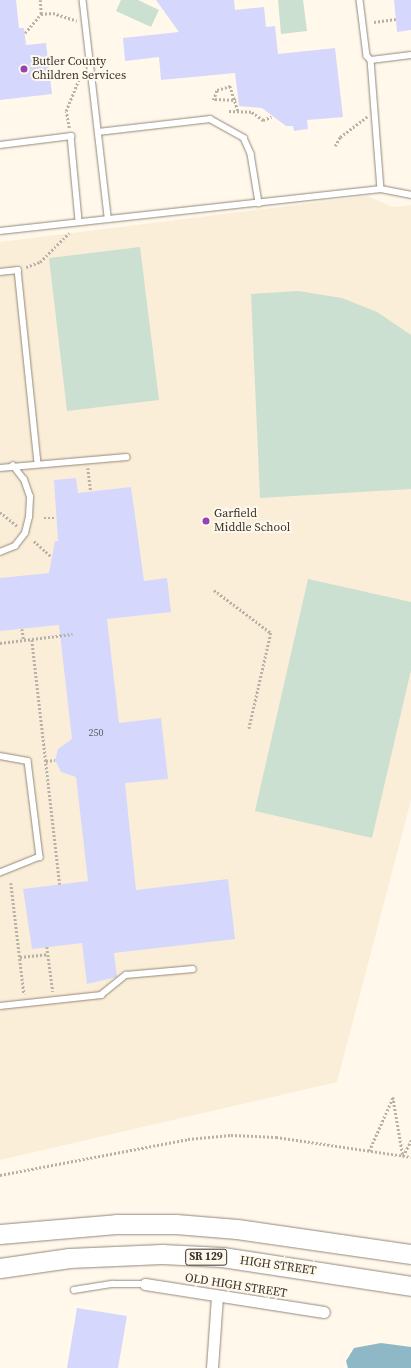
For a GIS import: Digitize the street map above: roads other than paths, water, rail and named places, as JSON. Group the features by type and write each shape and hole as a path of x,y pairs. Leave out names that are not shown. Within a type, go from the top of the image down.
{"highway":[{"path":"0,1234 116,1224 176,1224 244,1230 411,1254"},
{"name":"HIGH STREET","path":"0,1268 90,1257 162,1254 222,1257 411,1286"}],"street":[{"name":"OLD HIGH STREET","path":"145,1284 324,1312"},
{"path":"212,1368 217,1296"}],"lane":[{"path":"83,0 108,216"},
{"path":"360,0 367,56 371,60 381,189"},
{"path":"371,60 411,55"},
{"path":"98,132 210,119 244,138 251,154 259,203"},
{"path":"0,145 71,136 79,221"},
{"path":"0,231 108,216 259,203 381,189 411,195"},
{"path":"0,272 18,270 38,464"},
{"path":"0,468 128,457"},
{"path":"0,552 15,546 29,518 30,497 24,480 13,466"},
{"path":"0,756 28,761 40,857 0,874"},
{"path":"0,1006 101,995 126,975 193,969"},
{"path":"74,1290 113,1284 145,1284"}],"water":[{"path":"381,1343 411,1347 411,1368 348,1368 346,1361 354,1348"}],"place":[{"name":"Butler County Children Services","path":"24,69"},
{"name":"Garfield Middle School","path":"206,521"}]}
